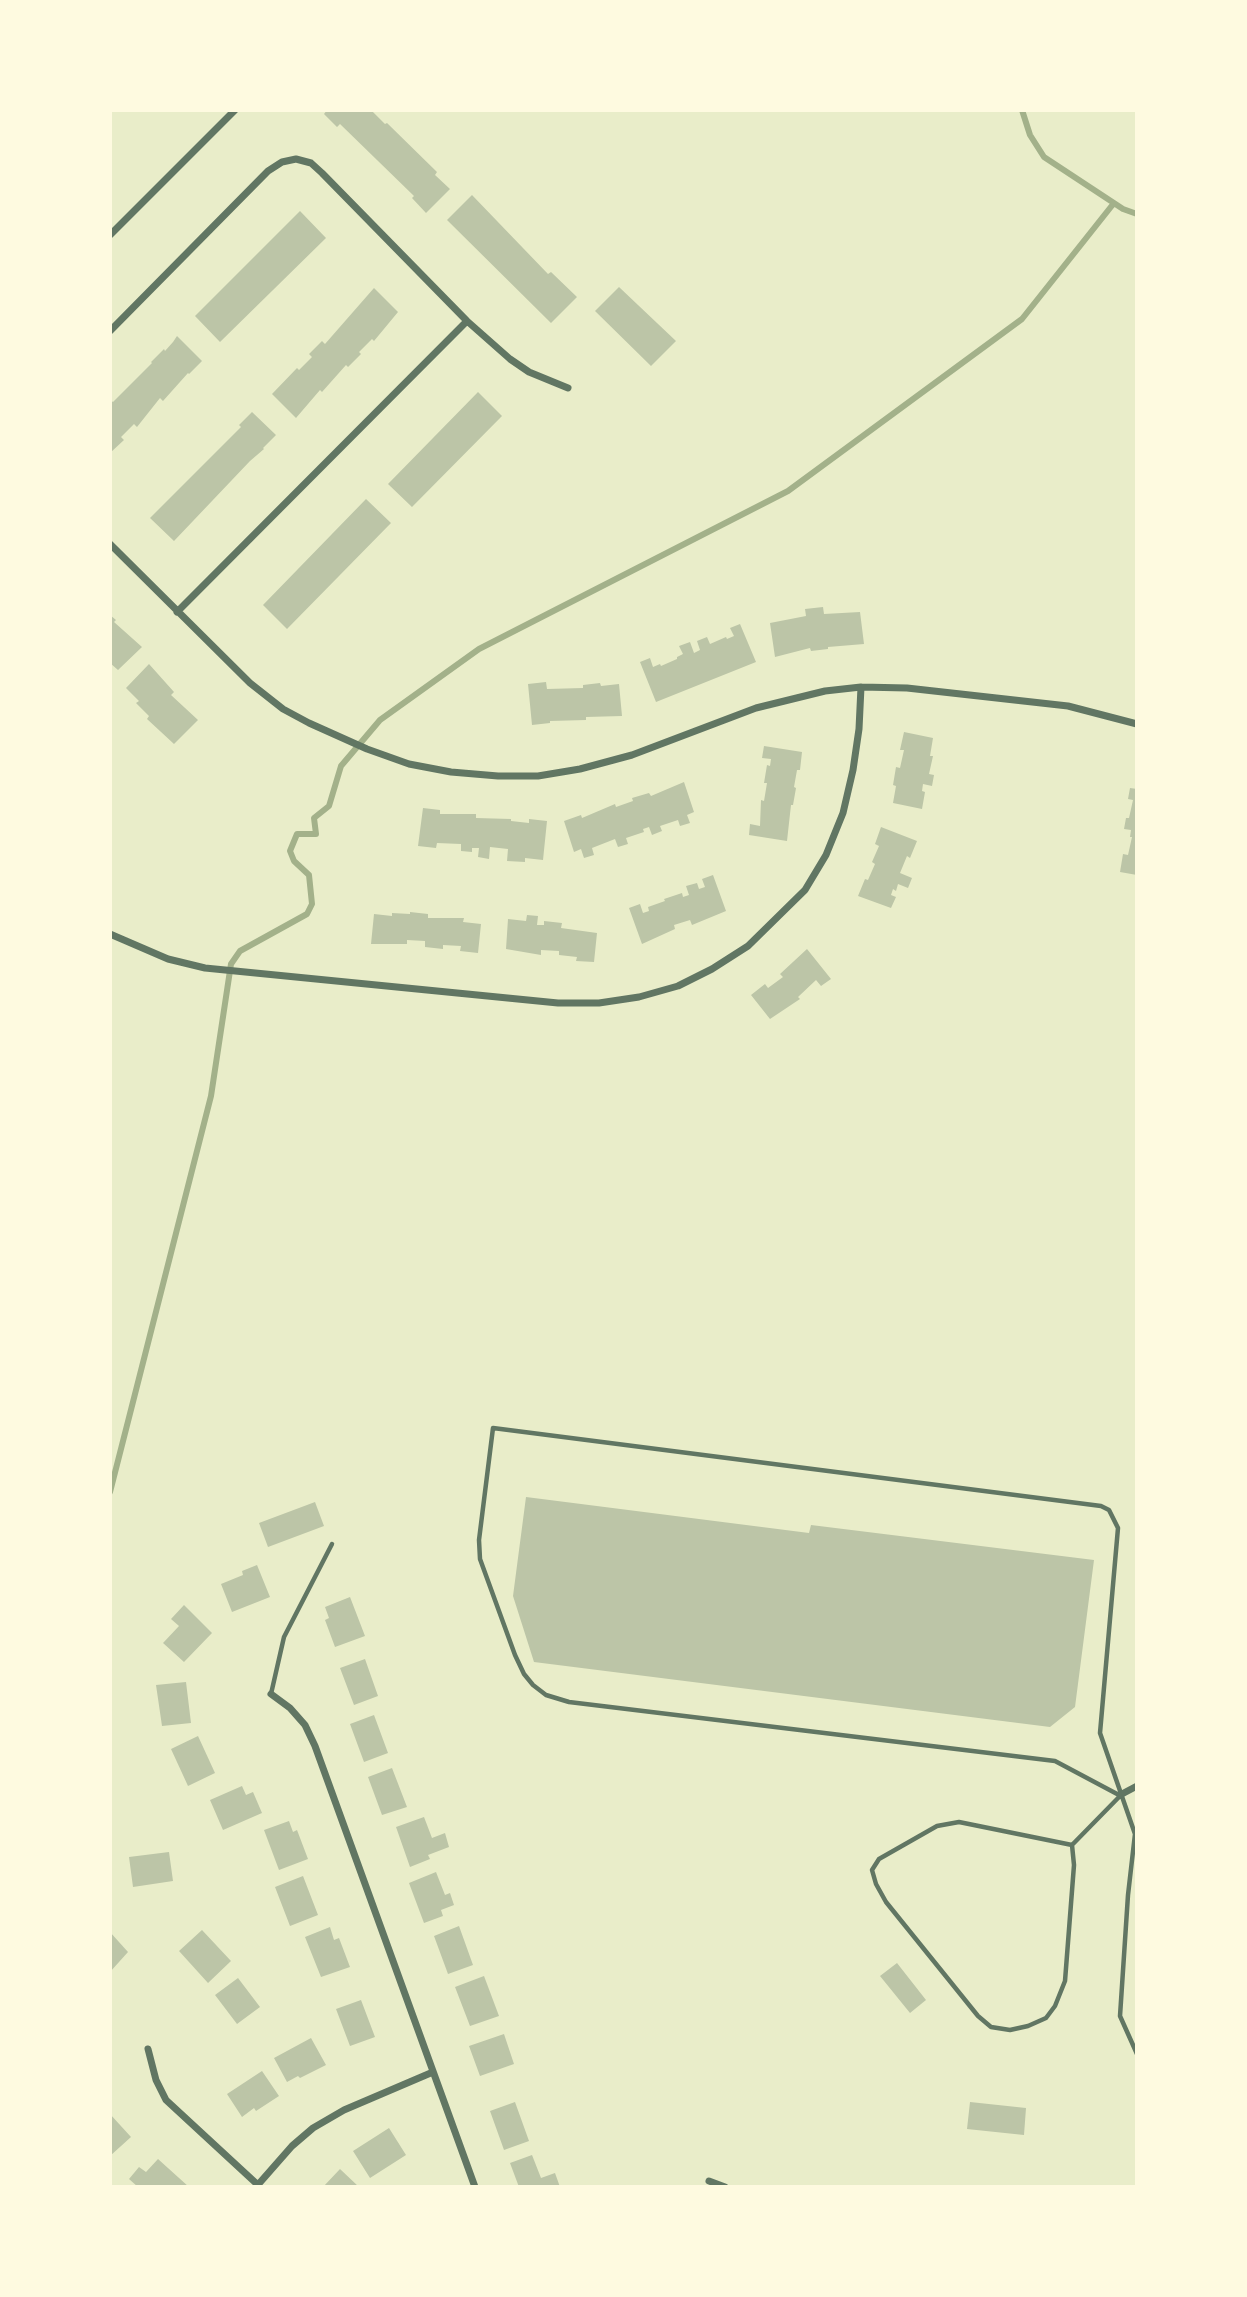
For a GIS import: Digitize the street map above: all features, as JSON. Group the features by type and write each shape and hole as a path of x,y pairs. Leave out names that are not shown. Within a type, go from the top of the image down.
{"street":[{"path":"110,235 235,110"},
{"path":"110,331 268,171 282,162 296,159 311,163 323,173 467,321 510,359 529,372 568,388"},
{"path":"177,612 467,321"},
{"path":"110,544 250,682 283,709 367,749 410,764 450,772 538,776 580,769 632,755 756,708 825,691 861,687 918,689 1068,706 1137,723"},
{"path":"110,934 168,959 205,968 558,1003 599,1003 639,997 678,986 712,969 748,946 805,890 826,855 843,813 857,743 861,687"},
{"path":"271,1694 290,1708 305,1725 315,1746 475,2187"},
{"path":"1120,1795 1137,1786"},
{"path":"148,2049 156,2080 166,2100 257,2186 292,2146 313,2128 344,2109 433,2072"},
{"path":"709,2181 725,2187"}],"lane":[{"path":"1120,1795 1055,1761 582,1704 547,1695 524,1674 480,1559 479,1540 493,1429 1101,1506 1109,1510 1118,1528 1100,1733 1135,1834 1120,2016 1137,2053"},
{"path":"271,1694 284,1637 332,1544"},
{"path":"1072,1845 959,1822 937,1826 880,1859 872,1870 886,1902 978,2016 991,2027 1010,2029 1028,2026 1045,2018 1055,2006 1065,1981 1074,1865 1072,1845 1120,1795"}],"building":[{"path":"327,110 371,110 437,172 435,175 450,189 426,213 412,198 414,196 340,124 337,127 324,114"},
{"path":"472,195 548,274 551,272 577,297 551,323 447,220"},
{"path":"300,211 326,238 220,342 195,316"},
{"path":"619,287 676,341 651,366 595,311"},
{"path":"374,288 398,312 374,341 372,339 359,352 361,354 348,367 346,365 322,392 320,390 296,418 272,394 297,368 299,370 312,357 309,354 322,341 325,344"},
{"path":"177,336 202,361 163,401 160,398 137,427 134,424 121,437 124,440 110,453 110,400 113,402"},
{"path":"478,392 502,416 412,507 388,484"},
{"path":"252,412 276,435 174,541 150,518 241,427 239,425"},
{"path":"366,499 391,523 287,629 263,605"},
{"path":"823,607 824,614 860,612 864,644 811,651 810,648 775,657 770,623 806,616 805,609"},
{"path":"110,615 116,620 114,622 142,647 118,670 110,663"},
{"path":"740,624 756,662 656,702 640,662 650,658 653,667 660,664 661,666 683,654 679,646 690,642 694,653 700,650 697,641 707,637 710,644 726,637 727,639 734,636 730,628"},
{"path":"149,664 174,692 171,695 198,720 174,744 147,719 149,716 136,703 139,701 126,688"},
{"path":"546,682 547,689 583,688 583,685 600,683 601,686 619,684 622,716 586,717 586,720 550,721 532,725 528,684"},
{"path":"904,732 933,738 929,774 934,775 932,786 923,784 922,791 925,792 922,809 893,803 896,767 900,768 904,750 900,750"},
{"path":"764,746 802,752 787,841 749,835 750,824 760,826 761,800 764,801 767,765 770,766 771,759 762,758"},
{"path":"684,782 694,812 687,815 690,823 680,826 678,820 660,826 662,831 652,835 649,827 643,829 644,832 626,838 628,844 618,847 615,839 592,848 594,855 584,858 581,849 574,852 564,821 581,815 582,818 615,804 616,807 649,793 651,796"},
{"path":"1130,788 1137,789 1137,875 1120,872 1123,854 1128,855 1132,837 1131,830 1124,829 1133,800 1128,799"},
{"path":"423,808 440,810 440,814 476,814 476,818 511,819 529,823 529,819 547,821 543,860 525,858 525,862 507,861 508,849 490,847 489,859 478,857 479,848 472,848 472,852 461,851 461,844 437,843 436,848 418,846"},
{"path":"881,827 917,841 900,873 912,878 908,888 898,884 896,891 893,889 891,895 896,897 891,908 858,896 875,864 872,862 879,846 875,844"},
{"path":"713,875 726,911 692,925 690,920 674,925 675,929 642,944 629,908 640,904 643,913 649,911 648,907 665,901 664,899 682,893 683,897 689,895 686,886 697,883 699,889 705,887 702,879"},
{"path":"392,913 428,914 428,918 464,918 463,922 481,924 478,953 460,951 461,946 443,945 443,949 425,947 425,941 371,944 374,914 392,916"},
{"path":"527,915 538,916 537,925 544,925 544,921 562,923 561,928 597,933 594,962 576,961 577,957 559,955 559,951 541,950 541,955 506,949 508,919 526,921"},
{"path":"807,949 831,979 821,986 816,980 798,997 800,999 770,1019 751,995 765,984 768,988 783,977 780,974"},
{"path":"526,1497 809,1533 811,1525 1094,1560 1075,1707 1050,1727 534,1662 513,1596"},
{"path":"315,1502 324,1526 268,1547 259,1523"},
{"path":"257,1565 270,1597 232,1612 221,1584 243,1575 242,1571"},
{"path":"350,1597 365,1636 335,1647 325,1620 329,1618 325,1607"},
{"path":"184,1605 212,1633 184,1662 163,1643 179,1626 171,1619"},
{"path":"365,1659 378,1696 354,1705 340,1668"},
{"path":"186,1682 191,1723 162,1726 156,1685"},
{"path":"374,1715 388,1753 364,1762 350,1724"},
{"path":"198,1736 215,1773 188,1786 171,1749"},
{"path":"392,1768 407,1807 382,1815 368,1777"},
{"path":"242,1786 246,1795 253,1792 262,1813 223,1830 210,1800"},
{"path":"424,1817 432,1838 445,1833 449,1847 428,1855 430,1859 410,1867 396,1827"},
{"path":"289,1821 293,1832 297,1830 308,1859 279,1870 264,1830"},
{"path":"169,1852 173,1881 133,1887 129,1857"},
{"path":"436,1872 445,1895 450,1893 454,1905 441,1910 443,1916 424,1923 409,1883"},
{"path":"303,1876 318,1915 290,1926 275,1887"},
{"path":"459,1926 473,1965 448,1974 434,1936"},
{"path":"330,1927 334,1940 339,1938 350,1967 321,1977 305,1937"},
{"path":"202,1930 231,1961 208,1983 179,1951"},
{"path":"110,1932 128,1952 110,1972"},
{"path":"897,1963 926,2000 910,2013 880,1976"},
{"path":"484,1976 499,2016 470,2026 455,1987"},
{"path":"238,1978 260,2007 237,2024 215,1995"},
{"path":"361,2000 375,2037 350,2046 336,2009"},
{"path":"504,2034 514,2064 480,2076 469,2046"},
{"path":"311,2038 326,2065 287,2082 274,2058"},
{"path":"262,2071 279,2096 242,2117 227,2094"},
{"path":"515,2102 529,2141 504,2150 490,2111"},
{"path":"970,2102 1026,2108 1024,2135 967,2129"},
{"path":"110,2114 131,2137 110,2156"},
{"path":"389,2128 406,2155 370,2178 353,2151"},
{"path":"532,2155 541,2178 555,2173 560,2187 519,2187 510,2163"},
{"path":"158,2159 189,2187 138,2187 129,2179 139,2167 146,2172"},
{"path":"340,2169 359,2187 323,2187"}],"waterway":[{"path":"1022,110 1030,135 1044,157 1123,209 1137,214"},
{"path":"110,1492 211,1096 231,964 240,951 307,914 312,904 309,875 294,861 290,851 297,834 316,834 314,818 329,806 341,766 380,720 479,649 788,491 1022,319 1114,203"}]}
